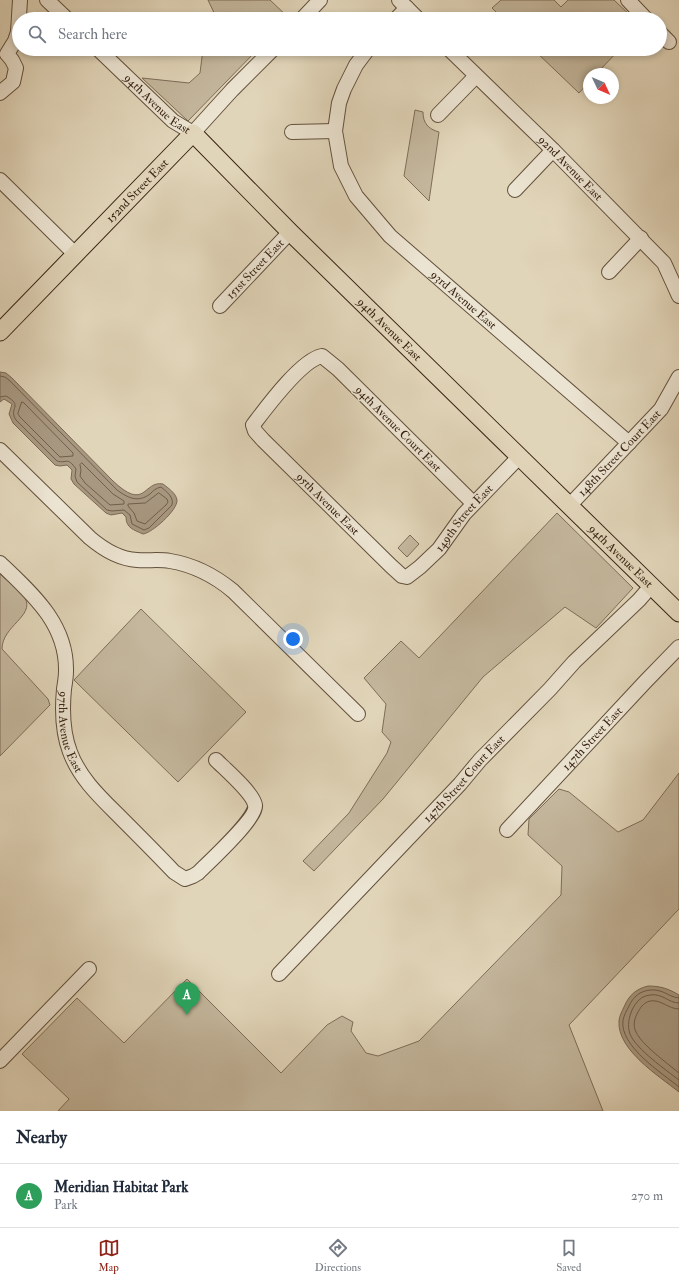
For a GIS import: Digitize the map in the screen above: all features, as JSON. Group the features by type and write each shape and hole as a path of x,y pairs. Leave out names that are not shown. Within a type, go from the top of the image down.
{"main road":[{"name":"94th Avenue East","path":"193,133 290,232 679,613"},
{"name":"152nd Street East","path":"0,332 193,133"}],"street":[{"path":"19,12 20,0"},
{"path":"47,0 60,12"},
{"path":"309,12 320,0"},
{"path":"628,0 639,12"},
{"path":"403,4 411,12"},
{"path":"0,93 13,82 16,68 7,54 12,45"},
{"name":"94th Avenue East","path":"105,56 173,121 193,133"},
{"name":"152nd Street East","path":"193,133 232,90 266,56"},
{"name":"93rd Avenue East","path":"363,56 356,65 344,89 338,110 335,131 341,166 356,196 390,236 629,443"},
{"name":"92nd Avenue East","path":"456,56 641,238 664,264 679,296"},
{"path":"438,115 476,76"},
{"path":"292,132 335,131"},
{"path":"515,190 553,150"},
{"path":"0,180 75,254"},
{"name":"151st Street East","path":"220,306 290,232"},
{"path":"609,272 641,238"},
{"name":"94th Avenue Court East","path":"253,425 277,393 316,357 322,356 338,369 473,503"},
{"name":"148th Street Court East","path":"569,506 660,409 679,377"},
{"name":"95th Avenue East","path":"253,425 255,431 263,440 391,566 402,576 407,577"},
{"path":"0,450 90,538 103,548 137,560 160,560 182,564 204,572 224,583 358,714"},
{"name":"149th Street East","path":"407,577 439,549 457,522 473,503 519,457"},
{"name":"97th Avenue East","path":"0,563 41,604 62,641 65,654 66,671 62,718 67,742 78,770 97,794 174,872 185,879 193,876 203,868 244,826 255,808 255,804 244,788 216,760"},
{"name":"147th Street Court East","path":"279,974 574,662 639,600 652,585"},
{"name":"147th Street East","path":"507,830 679,647"},
{"path":"0,1061 89,969"}],"shaded area":[{"path":"208,0 270,0 283,12 214,12"},
{"path":"501,0 554,0 561,7 568,0 614,0 627,12 496,12 492,8"},
{"path":"202,56 251,56 188,121 142,78 189,83 200,73"},
{"path":"540,56 613,56 602,68 583,68 583,89 579,93"},
{"path":"415,110 423,112 427,125 439,132 429,201 404,176"},
{"path":"557,513 633,588 596,628 565,607 483,677 383,799 314,871 303,861 349,813 387,753 391,742 382,732 386,704 364,678 401,641 419,658"},
{"path":"410,535 419,544 407,557 398,548"},
{"path":"0,574 20,592 25,598 27,604 26,610 3,641 2,649 48,699 50,705 0,756"},
{"path":"141,609 246,712 178,782 74,680"},
{"path":"679,773 679,909 569,1025 603,1111 58,1111 69,1099 22,1054 77,998 124,1043 187,979 281,1073 327,1025 342,1016 353,1022 351,1031 366,1053 378,1056 419,1041 561,895 562,866 528,835 529,819 559,789 569,792 618,832 643,820"}],"water":[{"path":"0,372 6,373 12,378 112,480 123,489 132,494 138,495 156,484 163,484 169,489 175,495 177,500 169,515 152,530 143,534 134,530 127,524 126,517 122,513 111,515 106,513 74,484 71,479 72,470 67,465 55,465 13,423 9,414 12,404 4,399 0,402"},
{"path":"648,986 665,988 679,995 679,1092 651,1070 632,1052 620,1032 619,1021 622,1010 628,999 636,991"}],"place":[{"name":"Meridian Habitat Park","path":"187,1015"}]}
